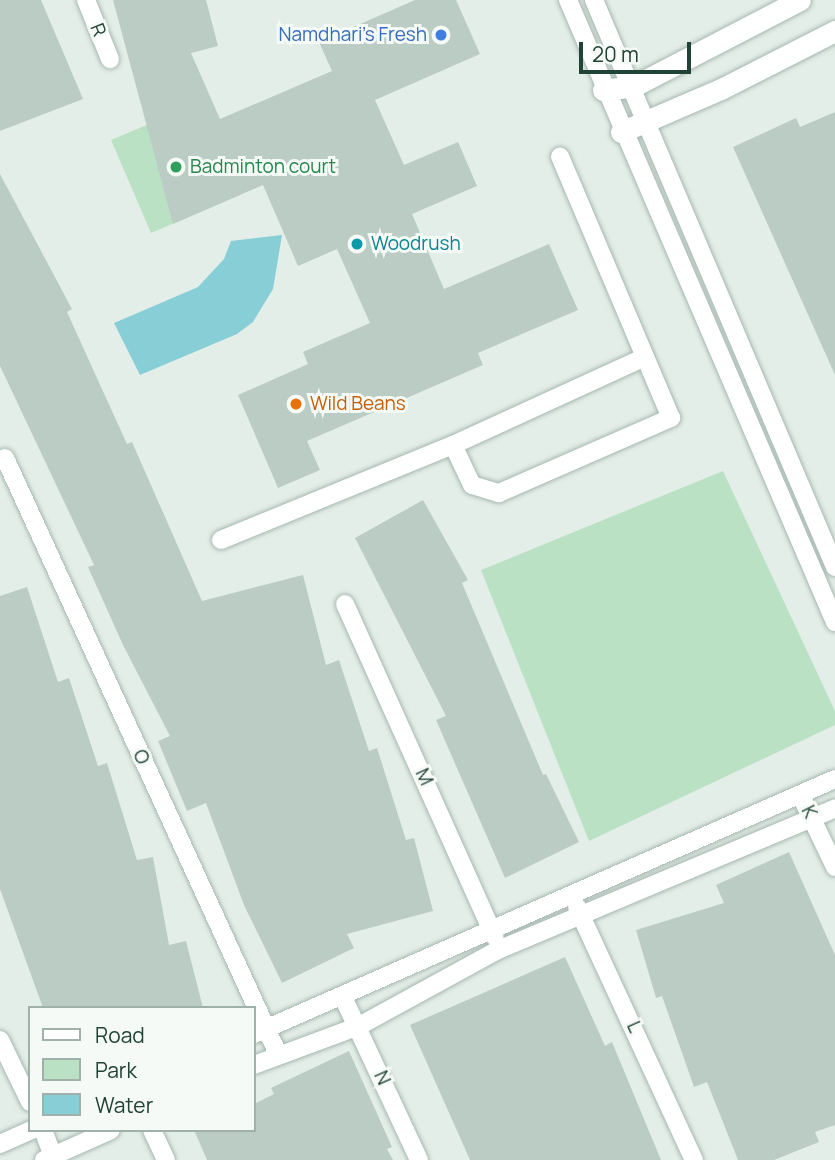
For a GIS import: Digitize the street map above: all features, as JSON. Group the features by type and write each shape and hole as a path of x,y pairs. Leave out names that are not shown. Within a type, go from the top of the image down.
{"street":[{"path":"603,90 634,86 800,0"},
{"path":"621,132 835,31"}],"lane":[{"name":"R","path":"86,0 110,59"},
{"path":"568,0 621,132 835,622"},
{"path":"594,0 649,121 667,175 835,567"},
{"path":"453,445 472,485 499,493 671,418 560,157"},
{"path":"221,540 453,445 645,357"},
{"name":"O","path":"5,458 247,1006"},
{"name":"M","path":"345,604 493,927 498,950"},
{"path":"259,1032 835,779"},
{"name":"K","path":"801,796 835,867"},
{"path":"256,1064 359,1026 498,950 584,917 814,820 835,808"},
{"name":"L","path":"569,895 584,917 694,1160"},
{"name":"N","path":"343,997 359,1026 419,1160"},
{"name":"O","path":"259,1032 278,1054"},
{"path":"0,1040 28,1097"},
{"path":"0,1144 28,1132"},
{"path":"43,1132 48,1158 106,1132"},
{"path":"153,1132 166,1160"}],"green space":[{"name":"Badminton court","path":"201,102 240,195 151,233 111,140"},
{"path":"723,471 835,711 835,725 589,841 481,570"}],"water":[{"path":"282,235 273,289 253,322 237,334 140,375 114,323 198,287 224,259 231,241"}],"building":[{"path":"0,0 41,0 83,99 0,131"},
{"name":"Woodrush","path":"113,0 206,0 218,46 191,53 220,119 332,71 319,42 415,0 456,0 480,54 375,100 404,165 458,142 477,186 412,214 444,289 549,244 578,310 478,353 483,365 307,441 320,470 278,488 238,395 308,364 303,352 370,323 337,249 298,266 263,185 173,224"},
{"path":"835,112 835,375 733,147 796,118 800,127"},
{"path":"0,174 72,309 67,312 127,444 132,442 202,601 303,575 326,665 339,660 369,751 377,748 406,840 414,838 433,911 347,934 354,948 282,983 244,905 206,803 187,811 158,741 170,736 123,645 88,567 94,565 0,366"},
{"path":"423,500 468,580 462,583 543,775 546,774 579,842 505,878 436,720 446,716 355,538"},
{"path":"27,587 58,682 69,678 98,766 107,763 137,860 153,857 169,945 186,941 202,1006 42,1006 0,889 0,596"},
{"path":"789,852 835,955 835,1125 815,1132 819,1142 774,1160 738,1160 707,1082 694,1087 662,996 656,998 636,930 724,903 716,885"},
{"path":"565,957 605,1046 612,1042 661,1160 470,1160 410,1025"},
{"path":"349,1051 392,1147 387,1149 393,1160 207,1160 195,1132 256,1132 256,1103 274,1094 271,1088"}],"place":[{"name":"Namdhari's Fresh","path":"441,35"},
{"name":"Badminton court","path":"176,167"},
{"name":"Woodrush","path":"357,244"},
{"name":"Wild Beans","path":"296,404"}]}
